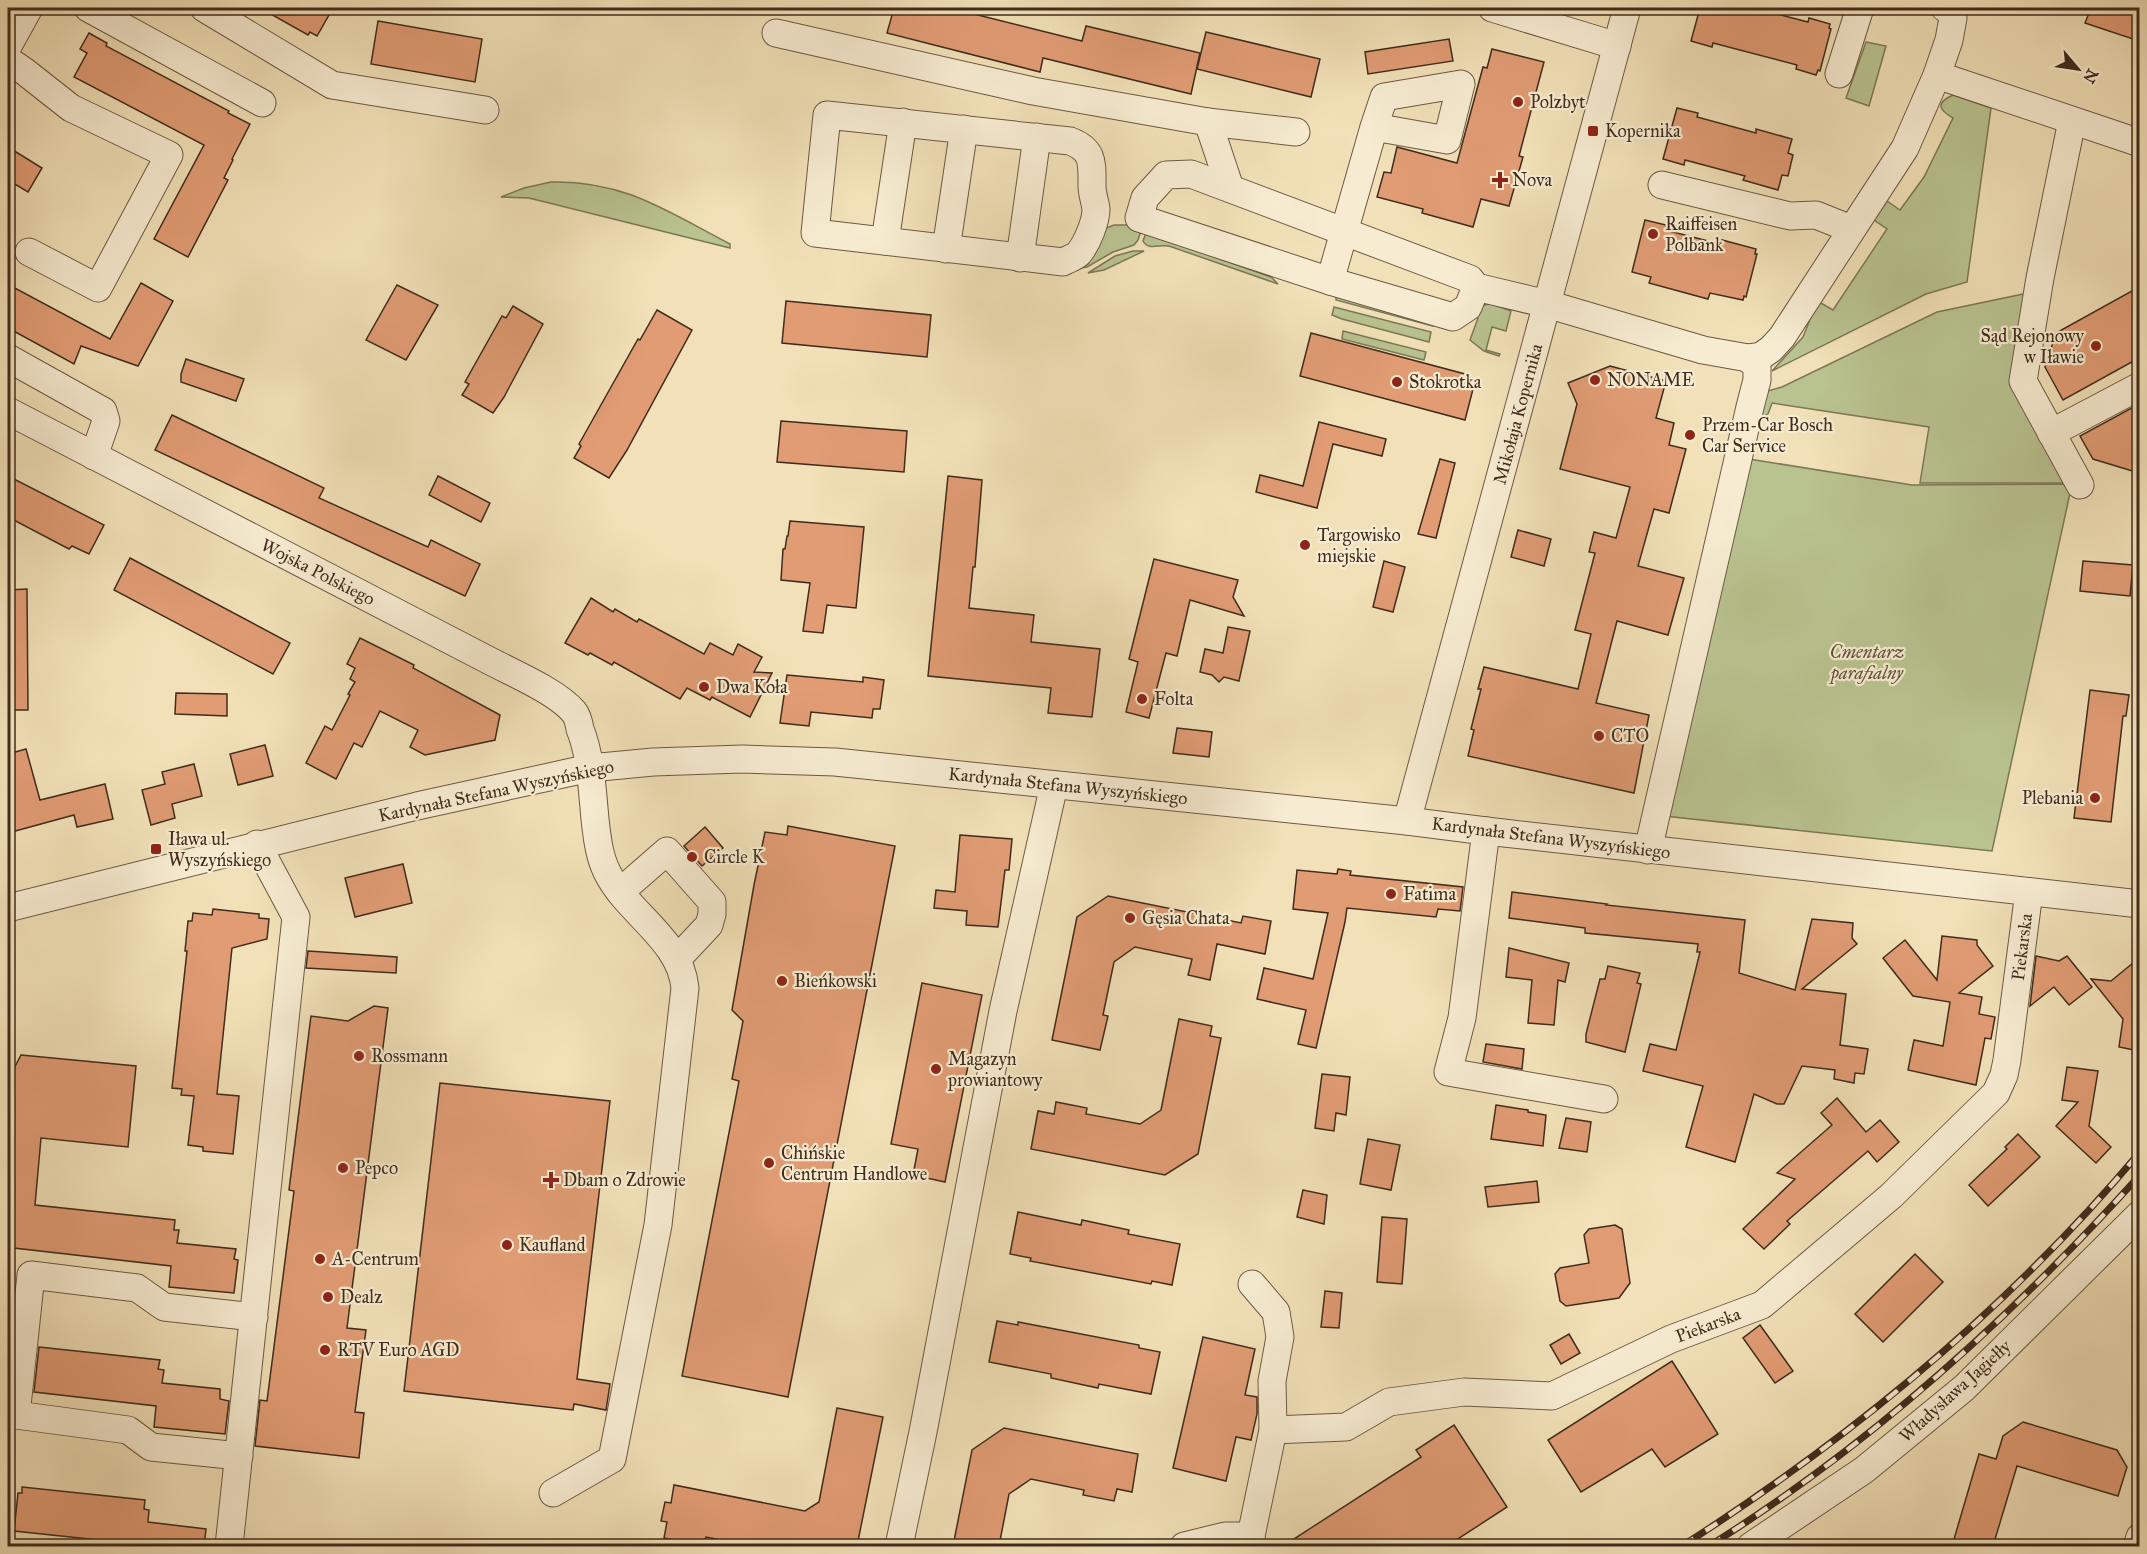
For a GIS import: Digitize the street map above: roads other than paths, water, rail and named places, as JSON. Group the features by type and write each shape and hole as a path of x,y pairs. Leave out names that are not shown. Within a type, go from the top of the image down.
{"street":[{"path":"8,46 29,8"},
{"path":"88,8 262,103"},
{"path":"204,8 332,85 485,110"},
{"path":"1492,8 1617,46"},
{"name":"Mikołaja Kopernika","path":"1407,820 1627,8"},
{"path":"1839,74 1860,8"},
{"path":"1139,218 1145,198 1166,175 1191,174 1470,279 1476,287 1547,304 1703,350 1748,358 1761,356 1782,337 1905,148 1937,75 1949,40 1953,18 1951,12 1946,8"},
{"path":"776,33 1033,91 1208,122 1296,132"},
{"path":"8,60 71,108 169,155 98,288 29,252"},
{"path":"1937,75 2139,143"},
{"path":"827,115 964,129 1070,141 1080,145 1088,153 1092,165 1092,189 1096,211 1091,231 1078,254 1063,262 814,233 827,115"},
{"path":"2073,121 2040,279 2023,381 2080,485"},
{"path":"885,241 903,122"},
{"path":"1208,122 1230,188"},
{"path":"1330,281 1374,127"},
{"path":"946,249 964,129"},
{"path":"1020,258 1037,137"},
{"path":"1662,185 1790,216 1816,215 1851,230"},
{"path":"1096,211 1139,218 1330,281 1453,317 1468,307 1476,287"},
{"path":"8,358 103,411 106,421 94,456"},
{"path":"1648,850 1757,380 1757,367 1748,358"},
{"path":"2051,433 2139,386"},
{"name":"Wojska Polskiego","path":"8,411 549,693 574,712 584,738 601,856 607,873 620,892 677,959"},
{"name":"Kardynała Stefana Wyszyńskiego","path":"8,909 257,844 590,768 653,762 742,759 835,762 1407,820 1648,850 2139,904"},
{"path":"898,1546 923,1432 1003,1011 1054,785"},
{"path":"1486,831 1462,1018 1448,1072 1604,1098"},
{"path":"229,1546 296,917 257,844"},
{"path":"553,1493 612,1459 658,1226 685,988 684,974 677,959 709,925 712,914 712,902 667,851 620,892"},
{"name":"Piekarska","path":"1273,1430 1347,1427 1389,1402 1464,1392 1552,1396 1671,1339 1762,1305 1891,1196 1996,1093 2004,1075 2007,1060 2028,892"},
{"name":"Władysława Jagiełły","path":"1751,1546 1864,1470 1964,1388 2139,1214"},
{"path":"239,1456 151,1447 128,1430 16,1415 31,1275 138,1288 164,1307 254,1317"},
{"path":"1184,1546 1225,1536 1251,1541 1273,1430 1272,1381 1280,1337 1276,1312 1252,1284"},
{"path":"2137,1546 2139,1538"}],"railway":[{"path":"1682,1546 1808,1460 1926,1367 2037,1264 2140,1152"},
{"path":"1709,1546 1769,1507 1827,1465 1937,1376 2041,1279 2140,1175"}],"place":[{"name":"Polzbyt","path":"1518,102"},
{"name":"Kopernika","path":"1593,131"},
{"name":"Nova","path":"1500,180"},
{"name":"Raiffeisen Polbank","path":"1653,234"},
{"name":"Sąd Rejonowy w Iławie","path":"2096,346"},
{"name":"NONAME","path":"1595,380"},
{"name":"Stokrotka","path":"1397,382"},
{"name":"Przem-Car Bosch Car Service","path":"1690,435"},
{"name":"Targowisko miejskie","path":"1305,545"},
{"name":"Dwa Koła","path":"704,687"},
{"name":"Folta","path":"1142,699"},
{"name":"CTO","path":"1599,736"},
{"name":"Plebania","path":"2095,798"},
{"name":"Iława ul. Wyszyńskiego","path":"156,849"},
{"name":"Circle K","path":"692,857"},
{"name":"Fatima","path":"1391,894"},
{"name":"Gęsia Chata","path":"1130,918"},
{"name":"Bieńkowski","path":"782,981"},
{"name":"Rossmann","path":"359,1056"},
{"name":"Magazyn prowiantowy","path":"936,1069"},
{"name":"Chińskie Centrum Handlowe","path":"769,1163"},
{"name":"Pepco","path":"343,1168"},
{"name":"Dbam o Zdrowie","path":"551,1180"},
{"name":"Kaufland","path":"507,1245"},
{"name":"A-Centrum","path":"320,1259"},
{"name":"Dealz","path":"328,1297"},
{"name":"RTV Euro AGD","path":"325,1350"}],"park label":[{"name":"Cmentarz parafialny","path":"1867,662"}]}
